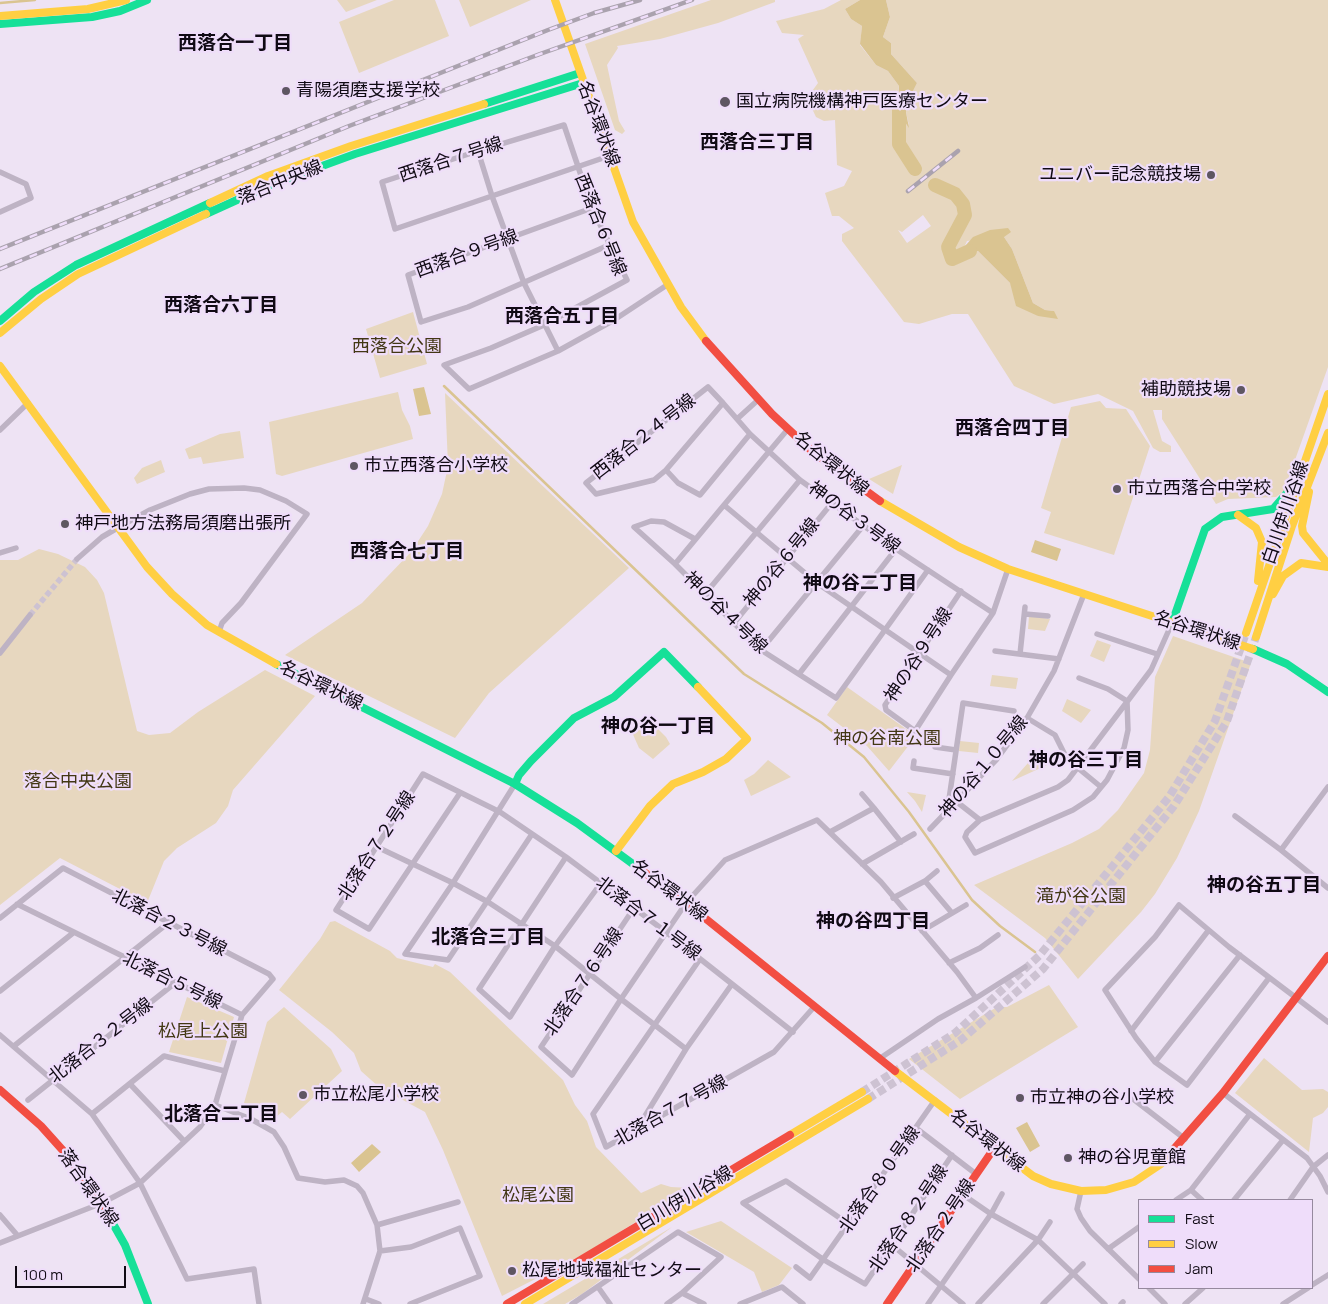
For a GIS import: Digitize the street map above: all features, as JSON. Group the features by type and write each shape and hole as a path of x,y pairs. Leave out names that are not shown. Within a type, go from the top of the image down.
{"street":[{"path":"0,16 88,10 126,0"},
{"path":"0,24 92,17 120,11 147,0"},
{"name":"名谷環状線","path":"555,0 633,222 667,284 702,336 758,400 813,452 869,495 938,537 1008,569 1257,650 1287,664 1328,692"},
{"name":"落合中央線","path":"0,321 34,292 76,265 268,176 351,146 580,73"},
{"name":"落合中央線","path":"0,333 41,299 78,274 270,186 355,154 583,82"},
{"name":"西落合７号線","path":"492,196 396,229 382,182 564,125 578,168"},
{"path":"478,151 506,239 524,284 558,351 614,320 667,284"},
{"path":"492,196 609,156"},
{"name":"西落合６号線","path":"558,351 469,389 444,365 491,348 544,325 626,280 592,208 578,168"},
{"path":"0,172 26,184 31,198 0,212"},
{"name":"西落合９号線","path":"592,208 408,274 421,322 468,307 609,245"},
{"name":"名谷環状線","path":"0,366 118,528 164,586 190,611 219,632 259,655 516,784 616,851 686,903 878,1058 1033,1176 1051,1184 1080,1191 1106,1190 1134,1182 1161,1164 1185,1139 1223,1093 1328,956"},
{"name":"西落合２４号線","path":"723,403 666,470 654,480 596,494 586,483 708,387 723,403 750,434 768,451"},
{"name":"白川伊川谷線","path":"1246,633 1328,394"},
{"path":"737,419 758,400"},
{"path":"0,430 28,403"},
{"name":"神の谷４号線","path":"788,429 675,564 761,650 836,698 928,570"},
{"name":"白川伊川谷線","path":"1256,637 1292,526 1328,433"},
{"path":"666,470 678,483 700,495 750,434"},
{"name":"神の谷３号線","path":"768,451 800,480 831,504 993,613"},
{"path":"1316,464 1302,526 1306,540 1328,566"},
{"path":"1127,701 1128,730 1124,748 1093,797 1073,810 975,853 965,838 967,832 980,820 1058,787 1068,780 1078,768 1127,701 1151,670 1172,623 1205,529 1222,517 1273,509 1286,496 1302,469"},
{"path":"705,594 755,531 800,480"},
{"path":"77,559 88,548 150,510 209,489 228,487 260,490 286,501 307,514 241,603 222,622 219,632"},
{"name":"神の谷６号線","path":"734,623 831,504"},
{"path":"724,505 818,583 951,676 993,613 1008,569"},
{"path":"1238,515 1256,528 1262,542 1261,566 1250,618"},
{"path":"675,564 634,527 651,521 664,522 695,539"},
{"path":"761,650 863,526"},
{"path":"0,553 16,548"},
{"path":"799,674 896,549"},
{"path":"1266,606 1283,576 1294,566 1301,563 1310,563 1328,566"},
{"name":"神の谷９号線","path":"951,676 915,730 886,710 885,705 961,591"},
{"name":"神の谷１０号線","path":"930,829 996,760 1027,718 1059,659 1084,594"},
{"path":"1020,654 1025,607"},
{"path":"1024,614 1048,616"},
{"path":"0,653 30,615"},
{"path":"1097,634 1157,654"},
{"path":"994,651 1059,659"},
{"path":"532,834 448,960 405,954 500,812 519,775 531,760 574,718 614,696 664,652 747,739 726,758 703,772 673,784 650,806 616,851"},
{"path":"1079,678 1108,689 1127,701"},
{"path":"947,813 963,704 1014,711"},
{"path":"1027,718 1055,735 1067,759 1101,787"},
{"path":"935,747 956,750"},
{"path":"914,761 913,768 953,774"},
{"name":"北落合７２号線","path":"460,793 414,865 369,929 336,910 423,774 500,812"},
{"path":"1281,850 1328,787"},
{"path":"862,794 901,842"},
{"path":"957,802 980,820"},
{"path":"830,832 874,808"},
{"name":"北落合７１号線","path":"500,812 601,883 793,1032"},
{"path":"1235,816 1328,888"},
{"path":"621,999 686,903 725,860 817,820 862,864 893,898 949,963 976,998"},
{"path":"862,864 914,834"},
{"path":"377,847 453,882 522,924 555,946 686,1049"},
{"path":"566,857 479,989 510,1017 555,946 601,883"},
{"name":"北落合２３号線","path":"17,904 63,868 269,974 272,979 242,1015"},
{"path":"893,898 924,881 937,871"},
{"path":"924,881 952,913"},
{"path":"0,918 17,904"},
{"name":"北落合５号線","path":"0,1243 102,1203 140,1183 200,1127 215,1105 242,1015 17,904"},
{"path":"922,931 966,905"},
{"path":"1269,978 1187,1085 1155,1062 1131,1031 1105,990 1155,937 1179,905 1208,931 1328,1022"},
{"name":"北落合７６号線","path":"621,999 572,1075 541,1047 591,975 634,908"},
{"path":"14,1046 168,923"},
{"path":"1131,1031 1208,931"},
{"path":"0,991 73,933"},
{"path":"949,963 980,948 998,935"},
{"path":"1155,1062 1240,955"},
{"name":"北落合７７号線","path":"700,959 593,1114 606,1147 774,1052 814,1007"},
{"path":"878,1058 1025,967"},
{"name":"北落合３２号線","path":"28,1100 175,983"},
{"path":"636,1131 686,1049 732,984"},
{"path":"0,1035 92,1114 140,1183 187,1279 254,1269 260,1304"},
{"path":"92,1114 164,1056 225,1071"},
{"path":"130,1084 184,1141"},
{"name":"落合環状線","path":"0,1090 40,1126 67,1154 102,1203 125,1245 148,1304"},
{"name":"白川伊川谷線","path":"507,1304 862,1092"},
{"path":"1223,1093 1307,1158 1328,1192"},
{"path":"1128,1095 1185,1139"},
{"name":"白川伊川谷線","path":"525,1304 868,1099"},
{"name":"北落合８０号線","path":"824,1260 935,1100"},
{"path":"215,1105 251,1119 274,1132 284,1147 298,1178 325,1182 344,1180 357,1186 363,1193 377,1225 380,1251 365,1301 379,1304"},
{"path":"1178,1199 1191,1190 1250,1114"},
{"path":"916,1128 976,1174"},
{"path":"1235,1199 1283,1140"},
{"name":"北落合２号線","path":"886,1304 916,1264 962,1194 996,1147"},
{"name":"北落合８２号線","path":"824,1260 865,1284 952,1155"},
{"path":"1291,1199 1313,1167 1328,1155"},
{"path":"796,1267 810,1278 824,1260 743,1203 786,1181 850,1225"},
{"path":"1191,1190 1201,1199"},
{"path":"1080,1191 1077,1208 1081,1218 1090,1231 1138,1278"},
{"path":"962,1194 991,1214 1038,1240 1104,1304"},
{"path":"928,1304 991,1214 1002,1194"},
{"path":"377,1225 458,1202"},
{"path":"0,1215 18,1236"},
{"path":"978,1304 1038,1240 1050,1222"},
{"path":"380,1251 411,1247 460,1228 480,1276 410,1304"},
{"path":"1108,1249 1138,1228"},
{"path":"572,1304 678,1232 721,1256 682,1293 667,1304"},
{"path":"892,1245 963,1304"},
{"path":"1043,1304 1083,1264"},
{"path":"1313,1285 1328,1275"},
{"path":"740,1304 782,1286 803,1304"},
{"path":"598,1287 610,1304"},
{"path":"1150,1289 1165,1304"},
{"path":"1185,1304 1202,1289"},
{"path":"1283,1304 1306,1289"},
{"path":"682,1293 704,1304"}],"green space":[{"path":"337,0 377,0 346,12"},
{"path":"394,0 435,0 449,36 359,73 339,22"},
{"path":"459,0 531,0 470,27"},
{"path":"711,0 775,0 775,2 718,23 660,39 617,46 618,48 607,65 619,121 625,131 622,134 615,130 585,44"},
{"path":"841,0 860,0 845,9 851,19 862,26 860,45 876,65 888,71 899,86 897,97 909,126 905,107 917,83 891,54 891,43 883,37 890,17 886,0 1328,0 1328,367 1284,491 1276,497 1228,499 1216,504 1162,419 1162,410 1153,410 1162,441 1171,446 1171,452 1160,452 1153,448 1133,411 1098,394 1054,404 1014,386 968,314 952,314 919,324 904,322 842,241 842,234 854,228 839,216 832,216 825,193 844,186 852,171 837,165 835,120 824,121 816,117 807,98 818,83 798,39 804,35 782,33 776,21 824,9","holes":["923,215 931,226 907,243 898,230 902,232","1004,237 1012,249 1033,303 1045,310 1054,311 1038,316 1010,283 978,251 968,253 953,261 956,256 961,254 967,241"]},
{"name":"西落合公園","path":"413,312 427,364 380,378 366,329"},
{"path":"398,392 402,410 410,426 413,439 282,476 276,474 269,422"},
{"path":"445,393 629,568 489,693 455,738 285,655 362,603 411,552 428,526 442,494 448,466"},
{"path":"1100,401 1106,408 1126,409 1150,446 1114,555 1044,533 1051,512 1041,508 1071,407"},
{"path":"240,431 244,458 203,464 201,457 189,459 185,449 220,434"},
{"path":"161,460 165,472 137,484 134,478 142,468"},
{"path":"902,465 893,494 869,479"},
{"name":"落合中央公園","path":"39,549 58,554 85,567 97,580 104,593 137,731 149,735 170,733 198,712 265,670 315,696 233,790 228,806 216,823 177,848 164,861 147,903 60,858 0,905 0,560 18,560"},
{"path":"1029,616 1050,619 1045,631 1028,629"},
{"name":"滝が谷公園","path":"1173,636 1251,663 1199,811 1177,858 1155,894 1141,912 1078,979 1045,938 974,885 1072,843 1099,829 1118,810 1144,773 1150,750 1155,677"},
{"path":"1097,640 1111,645 1104,662 1090,656"},
{"path":"992,675 1018,678 1016,689 990,686"},
{"name":"神の谷南公園","path":"847,687 916,736 889,771 867,746 827,715"},
{"path":"1067,699 1091,710 1081,723 1062,711"},
{"path":"645,716 666,737 670,744 653,759 639,748 631,730"},
{"path":"960,741 979,743 978,753 959,751"},
{"path":"1058,753 1062,757 1056,761 1012,781 1036,754 1047,760"},
{"path":"768,760 791,777 751,796 744,780 754,774"},
{"path":"907,792 926,795 922,812 915,801"},
{"name":"松尾公園","path":"335,921 390,951 397,958 433,967 435,964 450,972 563,1080 575,1105 587,1121 596,1147 641,1193 661,1184 671,1187 690,1188 586,1253 502,1296 443,1150 425,1112 379,1087 361,1071 354,1053 332,1032 279,990 320,939 330,922"},
{"path":"1049,985 1078,1027 960,1099 909,1059 997,1007 1007,1007"},
{"name":"松尾上公園","path":"187,997 234,1017 221,1063 169,1052"},
{"path":"284,1007 331,1049 342,1071 290,1119 282,1112 276,1117 244,1103 267,1022"},
{"path":"1264,1058 1302,1090 1323,1089 1328,1092 1328,1107 1323,1113 1313,1118 1309,1152 1235,1093"},
{"path":"721,1221 792,1268 779,1285 762,1292 754,1272 686,1232"},
{"path":"672,1227 582,1294 565,1304 543,1304"}],"shaded area":[{"path":"860,0 886,0 890,17 883,37 891,43 891,54 917,83 905,107 909,128 897,110 899,86 888,71 876,65 860,44 862,26 851,19 845,9"},
{"path":"1008,228 1011,232 1004,237 1012,249 1033,303 1045,310 1054,311 1058,319 1038,316 1016,306 1010,283 978,251 968,253 952,261 973,237 990,230"},
{"path":"424,387 431,414 419,416 413,389"},
{"path":"1035,540 1061,549 1057,561 1031,552"},
{"path":"1027,1122 1040,1146 1030,1152 1016,1128"},
{"path":"372,1144 381,1152 359,1172 351,1163"}],"waterway":[{"path":"0,3 35,0"},
{"path":"899,100 899,144 915,169"},
{"path":"935,185 955,194 963,204 965,215 948,247 952,259 970,251"},
{"path":"444,386 744,674 822,723 864,757 909,812 972,900 1000,926 1035,952"}],"tunnel":[{"path":"30,615 77,559"},
{"path":"862,1092 955,1033 1039,956 1169,797 1215,721 1246,633"},
{"path":"868,1099 961,1040 1043,969 1174,806 1227,721 1256,637"}],"railway":[{"path":"0,249 548,30 594,13 640,0"},
{"path":"0,269 349,126 540,54 692,0"},
{"path":"908,191 958,151"}],"traffic: fast":[{"path":"0,24 92,17 120,11 147,0"},
{"path":"484,104 580,73"},
{"path":"206,214 270,185 355,154 583,83"},
{"path":"0,321 34,292 76,265 210,203"},
{"path":"1172,623 1205,529 1222,517 1273,509 1292,487"},
{"path":"1253,649 1287,664 1328,692"},
{"path":"515,784 519,775 531,761 574,718 614,697 664,652 698,687"},
{"path":"276,664 515,784 577,823 637,867"},
{"path":"103,1206 125,1245 148,1304"}],"traffic: slow":[{"path":"0,16 88,9 126,0"},
{"path":"555,0 633,222 681,307 706,341"},
{"path":"210,203 268,176 351,146 484,104"},
{"path":"0,333 41,299 78,274 206,214"},
{"path":"0,366 147,567 172,594 207,625 276,664"},
{"path":"1246,633 1328,394"},
{"path":"1256,637 1292,526 1328,433"},
{"path":"1309,492 1302,526 1303,533 1328,564"},
{"path":"880,501 959,547 1008,569 1253,649"},
{"path":"1238,515 1256,528 1262,542 1258,581"},
{"path":"1273,594 1283,576 1301,563 1328,567"},
{"path":"616,851 650,806 673,784 703,772 726,759 747,739 698,687"},
{"path":"895,1071 1033,1176 1051,1184 1081,1191 1106,1190 1134,1182 1161,1164 1174,1149"},
{"path":"790,1135 862,1092"},
{"path":"525,1304 868,1099"}],"traffic: jam":[{"path":"706,341 772,414 813,452 880,501"},
{"path":"637,867 680,898 895,1071"},
{"path":"1174,1149 1223,1093 1328,956"},
{"path":"0,1090 41,1126 67,1155 103,1206"},
{"path":"507,1304 790,1135"},
{"path":"887,1304 995,1147"}],"place":[{"name":"青陽須磨支援学校","path":"286,91"},
{"name":"国立病院機構神戸医療センター","path":"725,102"},
{"name":"ユニバー記念競技場","path":"1211,175"},
{"name":"補助競技場","path":"1241,390"},
{"name":"市立西落合小学校","path":"354,466"},
{"name":"市立西落合中学校","path":"1117,489"},
{"name":"神戸地方法務局須磨出張所","path":"65,524"},
{"name":"市立松尾小学校","path":"303,1095"},
{"name":"市立神の谷小学校","path":"1020,1098"},
{"name":"神の谷児童館","path":"1068,1158"},
{"name":"松尾地域福祉センター","path":"512,1271"}],"district":[{"name":"西落合一丁目","path":"235,44"},
{"name":"西落合三丁目","path":"757,143"},
{"name":"西落合六丁目","path":"221,306"},
{"name":"西落合五丁目","path":"562,317"},
{"name":"西落合四丁目","path":"1012,429"},
{"name":"西落合七丁目","path":"407,552"},
{"name":"神の谷二丁目","path":"860,584"},
{"name":"神の谷一丁目","path":"658,727"},
{"name":"神の谷三丁目","path":"1086,761"},
{"name":"神の谷五丁目","path":"1264,886"},
{"name":"神の谷四丁目","path":"873,922"},
{"name":"北落合三丁目","path":"488,938"},
{"name":"北落合二丁目","path":"221,1115"}]}
